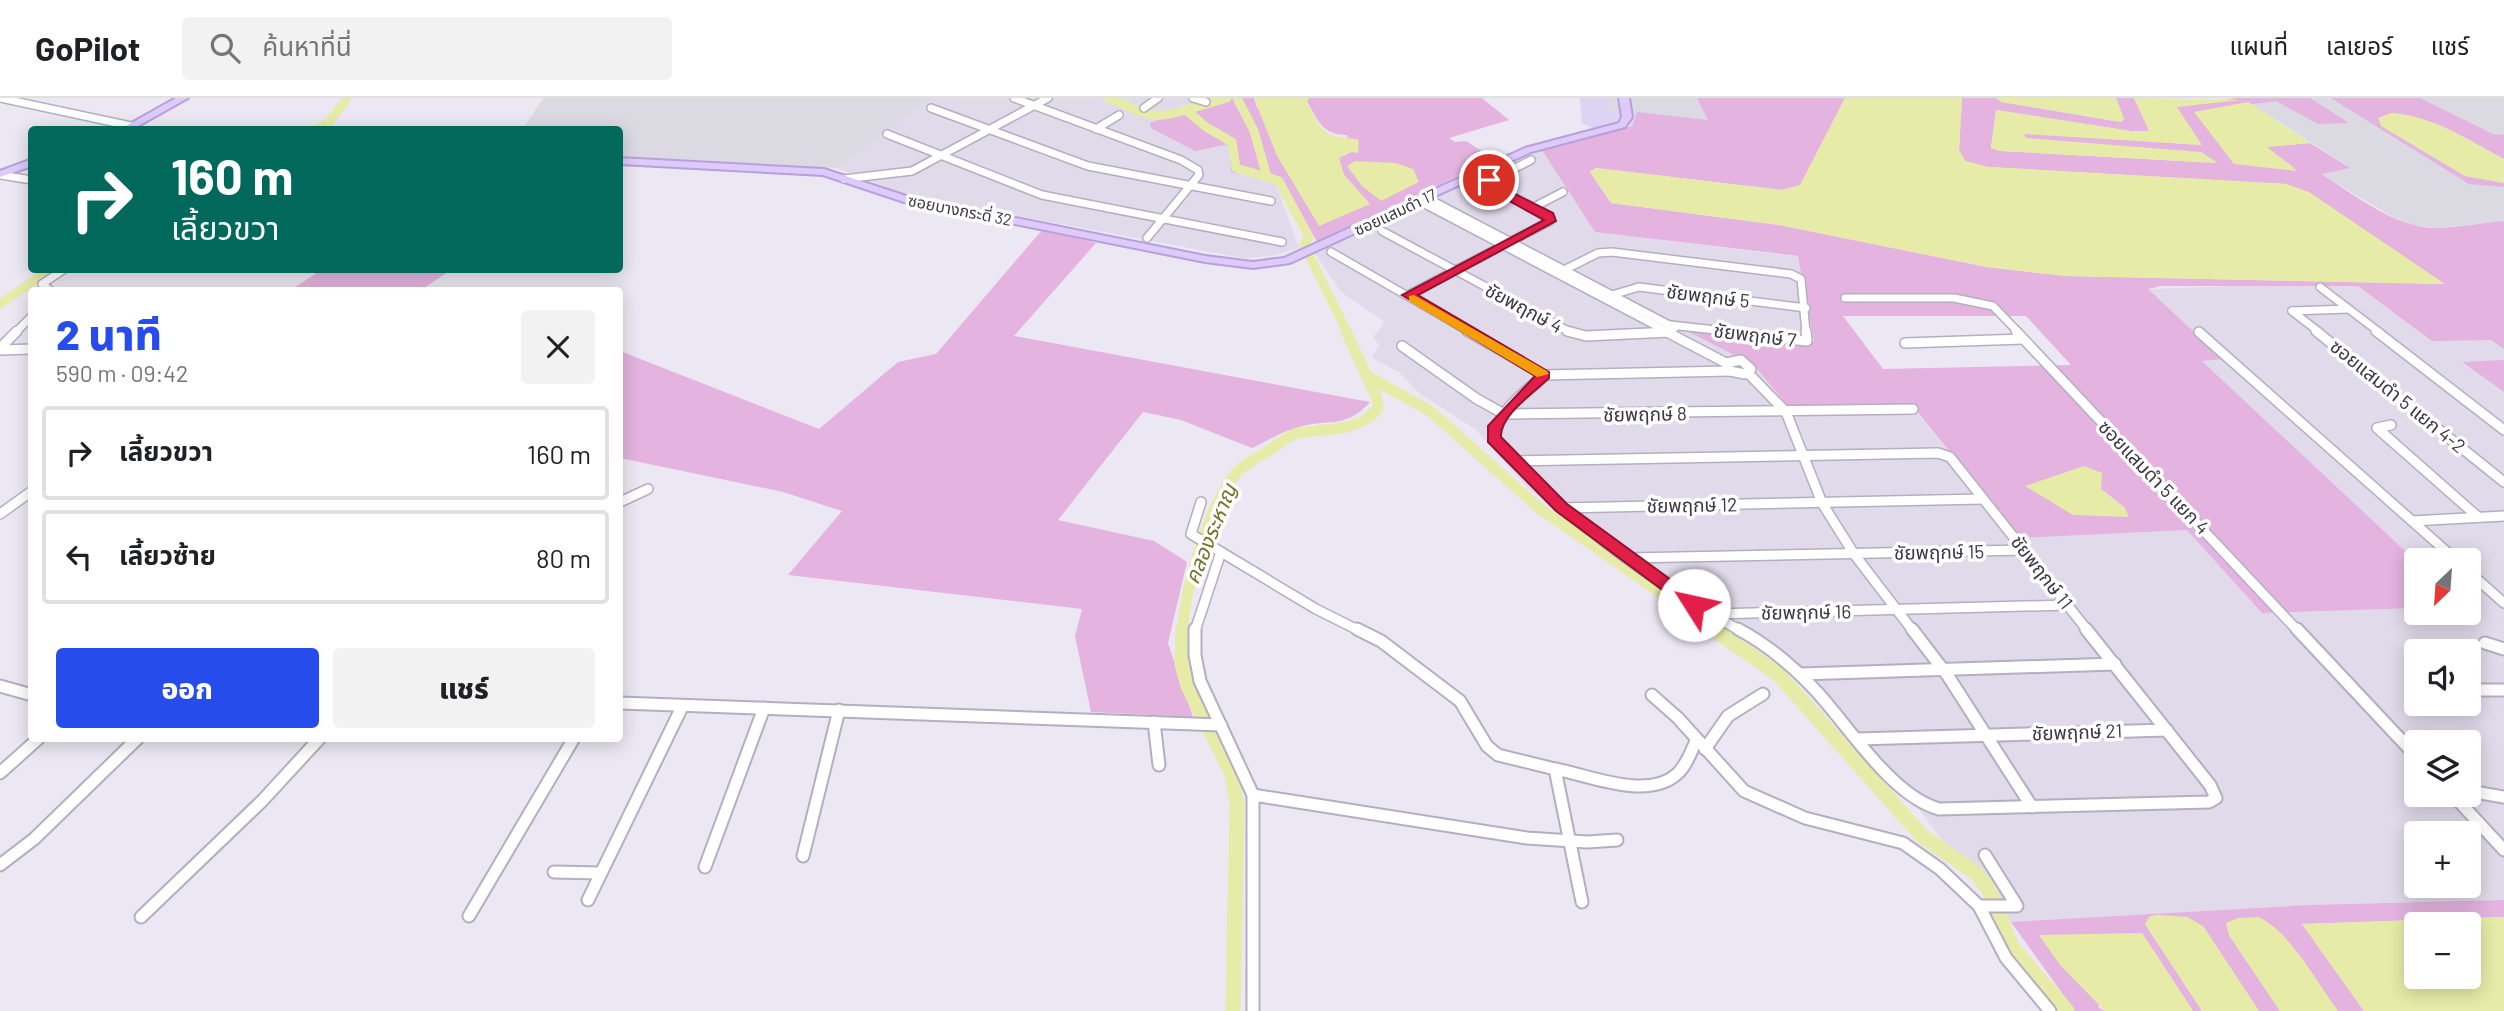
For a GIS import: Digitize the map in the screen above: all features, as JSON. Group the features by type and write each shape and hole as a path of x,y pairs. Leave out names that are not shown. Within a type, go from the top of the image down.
{"street":[{"path":"0,98 119,126"},
{"path":"131,126 183,98"},
{"path":"1014,98 1191,165 1200,173 1147,238"},
{"path":"844,179 897,175 940,156 1048,98"},
{"path":"1144,108 1158,98"},
{"path":"1193,98 1206,102"},
{"name":"ซอยแสมดำ 17","path":"1300,256 1326,249 1536,147 1622,125 1627,117 1625,98"},
{"path":"931,108 1088,166 1270,201"},
{"path":"1096,129 1119,115"},
{"path":"887,134 1042,195 1282,242"},
{"name":"ซอยบางกระดี่ 32","path":"623,160 832,174 904,199 1229,263 1270,264 1300,256"},
{"path":"1408,295 1509,245 1550,221 1549,215 1486,183 1531,160"},
{"path":"0,174 28,165"},
{"path":"0,174 28,179"},
{"path":"1534,207 1563,192"},
{"path":"1423,200 1672,329"},
{"name":"ชัยพฤกษ์ 4","path":"1382,230 1577,335 1672,329"},
{"path":"1326,249 1544,375 1729,364 1748,364 1751,369 1748,373"},
{"path":"1564,270 1598,253 1612,252 1791,274 1801,279 1806,308"},
{"path":"1536,259 1564,270 1585,285 1612,295 1748,373 1786,412 1822,503 1854,554 1943,669 2032,807"},
{"path":"46,287 42,284 58,273"},
{"name":"ชัยพฤกษ์ 5","path":"1612,295 1639,287 1806,308"},
{"path":"2320,287 2504,430"},
{"name":"ซอยแสมดำ 5 แยก 4","path":"1845,298 1976,301 1993,306 2404,743"},
{"name":"ชัยพฤกษ์ 7","path":"1672,329 1804,342 1808,339 1806,308"},
{"name":"ซอยแสมดำ 5 แยก 4-2","path":"2348,309 2292,311 2504,482"},
{"path":"0,349 28,320"},
{"path":"2199,332 2442,548"},
{"path":"1905,343 2023,339"},
{"path":"1402,346 1426,360 1479,401 1504,414"},
{"path":"0,349 28,349"},
{"path":"1544,375 1504,414 1492,434 1514,461 1561,508 1688,601 1760,640 1801,674 1858,739 1916,800 1927,807 2032,807"},
{"name":"ชัยพฤกษ์ 8","path":"1504,414 1913,409"},
{"path":"2391,425 2377,428 2478,517"},
{"name":"ชัยพฤกษ์ 11","path":"1514,461 1944,454 1950,457 2216,793 2215,801 2208,802 2032,807"},
{"path":"623,501 648,489"},
{"path":"0,514 28,494"},
{"name":"ชัยพฤกษ์ 12","path":"1561,508 1983,499"},
{"path":"1201,502 1191,534 1198,541 1218,549 1316,609 1381,641 1460,701 1487,746 1498,755 1628,784 1652,785 1667,782 1678,773 1725,716 1742,702 1762,694"},
{"path":"2412,521 2504,516"},
{"path":"1218,549 1195,630 1195,655 1200,681 1218,725 1253,795 1253,1011"},
{"name":"ชัยพฤกษ์ 15","path":"1628,558 2024,550"},
{"path":"2482,584 2504,603"},
{"name":"ชัยพฤกษ์ 16","path":"1712,614 2068,605"},
{"path":"2485,643 2504,649"},
{"path":"1801,674 2115,664"},
{"path":"0,686 28,694"},
{"path":"2481,690 2504,690"},
{"path":"1652,695 1678,718 1744,790 1805,818 1903,843 1940,869 1979,906 2006,958 2049,1011"},
{"path":"623,703 1218,725"},
{"path":"588,900 682,707"},
{"path":"705,867 764,708"},
{"path":"803,856 839,710"},
{"path":"1154,722 1159,765"},
{"name":"ชัยพฤกษ์ 21","path":"1858,739 2167,730"},
{"path":"0,773 35,742"},
{"path":"0,865 34,839 134,742"},
{"path":"141,916 262,802 316,742"},
{"path":"469,916 572,742"},
{"path":"1555,769 1582,902"},
{"path":"2481,793 2504,797"},
{"path":"1253,795 1527,838 1616,840"},
{"path":"2464,807 2504,850"},
{"path":"1979,906 2017,906 1985,855"},
{"path":"554,872 600,873"}],"shaded area":[{"path":"543,98 931,98 837,168 623,156 623,126 525,126"},
{"path":"931,98 1224,98 1178,111 1229,143 1231,172 1276,184 1299,248 1272,256 1243,258 906,195 837,168"},
{"path":"1224,98 1254,98 1257,108 1370,204 1344,175 1339,158 1351,152 1347,135 1332,132 1322,126 1307,101 1309,98 1482,98 1509,120 1449,138 1455,142 1466,141 1494,159 1317,242 1282,179 1271,181 1231,172 1229,144 1195,151 1151,128 1150,123"},
{"path":"1254,98 1309,98 1307,102 1327,133 1359,140 1358,153 1351,152 1339,158 1344,175 1370,204 1319,226 1277,156"},
{"path":"1580,98 1609,98 1608,110 1637,112 1632,125 1603,133 1582,123"},
{"path":"1609,98 1697,98 1709,120 1607,110"},
{"path":"1697,98 1845,98 1801,185 1782,190 1596,168 1590,172 1611,203 1779,225 1987,267 2065,276 2443,284 2309,193 2286,184 1988,167 1965,161 1959,150 1962,98 1996,98 2002,102 2121,122 2124,119 2116,98 2134,98 2150,131 2130,131 1996,110 1991,148 2001,151 2216,163 2025,138 2024,133 2201,145 2176,107 2237,98 2310,98 2349,123 2318,124 2276,101 2195,112 2296,169 2266,147 2310,143 2350,168 2321,174 2377,209 2407,223 2439,228 2504,221 2504,349 2491,340 2432,341 2358,286 2161,286 2148,289 2223,359 2202,361 2404,550 2404,608 2262,613 2187,530 2019,538 1912,405 1787,405 1754,365 1685,330 1810,345 1814,341 1798,256 1595,232 1542,150 1632,126 1637,112 1708,120","holes":["1843,316 2026,316 2071,365 1883,369","2052,479 2101,489 2125,508 2051,500 2026,486"]},
{"path":"1845,98 1962,98 1959,150 1965,161 1988,167 2286,184 2309,192 2445,284 2065,276 1987,267 1779,225 1611,203 1590,172 1596,168 1782,190 1800,185"},
{"path":"1996,98 2116,98 2124,119 2121,122 2002,102"},
{"path":"2134,98 2241,100 2177,107 2202,145 2024,134 2026,138 2201,152 2218,163 2001,151 1991,148 1996,110 2131,131 2149,131"},
{"path":"2271,98 2388,98 2504,163 2504,221 2437,228 2413,225 2393,217 2319,173 2349,167 2248,102 2275,101"},
{"path":"2331,98 2420,98 2493,134 2504,135 2504,159 2450,130 2421,119 2391,113 2382,126 2465,176 2504,183 2504,187 2469,184"},
{"path":"2420,98 2504,98 2504,135 2493,134"},
{"path":"2248,102 2310,143 2267,147 2297,171 2234,164 2194,112"},
{"path":"2391,113 2436,124 2504,159 2504,183 2465,176 2381,126 2378,118"},
{"path":"1542,150 1595,232 1801,257 1859,341 2019,538 2187,530 2262,613 2404,608 2404,625 2482,625 2482,548 2404,550 2201,360 2222,359 2147,289 2300,284 2358,286 2432,340 2491,340 2504,349 2504,360 2463,363 2504,392 2504,900 2309,905 2011,922 1979,867 1945,844 1922,813 1766,648 1676,598 1530,490 1475,429 1420,394 1399,372 1372,358 1379,345 1373,337 1385,322 1341,292 1314,252"},
{"path":"1355,161 1396,163 1413,169 1419,182 1381,201 1362,186 1347,166"},
{"path":"1042,230 1096,243 1014,336 1370,402 1361,411 1344,420 1309,424 1252,448 1181,420 1143,412 1058,520 1154,541 1187,562 1168,643 1193,717 1091,712 1075,636 1082,609 788,575 842,511 783,492 623,459 623,352 819,429 898,362 936,354"},
{"path":"316,273 446,273 426,287 296,287"},
{"path":"2504,360 2504,392 2462,362"},
{"path":"2084,466 2102,473 2101,489 2125,508 2129,517 2073,515 2025,486"},
{"path":"2504,900 2504,917 2481,918 2481,912 2404,912 2404,920 2302,924 2364,1011 2338,1011 2282,934 2229,935 2280,1011 2259,1011 2203,926 2145,924 2202,1011 2193,1011 2142,933 2098,1007 2105,1011 2075,1011 2011,922 2309,905"},
{"path":"2150,916 2187,917 2203,926 2259,1011 2202,1011 2145,924"},
{"path":"2258,917 2281,933 2292,945 2338,1011 2280,1011 2229,935 2226,923 2238,918"},
{"path":"2504,917 2504,1011 2364,1011 2302,924 2404,920 2404,989 2481,989 2481,918"},
{"path":"2142,933 2193,1011 2105,1011 2060,965 2039,935"}],"waterway":[{"path":"322,126 329,122 347,98"},
{"path":"1107,98 1151,115 1186,110"},
{"path":"1186,110 1227,98"},
{"name":"คลองระหาญ","path":"1237,98 1254,131 1267,177"},
{"path":"1186,110 1206,127 1232,142 1236,168 1267,177"},
{"name":"คลองระหาญ","path":"1267,177 1279,181 1309,237 1304,245 1347,332"},
{"path":"0,304 45,273"},
{"name":"คลองระหาญ","path":"1183,631 1188,593 1200,546 1218,502 1239,470 1295,434 1352,426 1371,416 1378,408 1377,399 1346,331"},
{"path":"1367,376 1430,411 1539,508 1716,631"},
{"name":"คลองระหาญ","path":"1183,629 1182,664 1188,686 1232,774 1237,805 1233,1011"},
{"path":"1713,629 1778,674 1922,836 1976,873 1989,890 2012,947 2067,1011"}],"slow traffic":[{"path":"1414,298 1542,374"}],"route":[{"path":"1489,180 1486,183 1489,185 1549,215 1551,218 1548,224 1408,295 1544,375 1504,414 1493,429 1494,439 1561,508 1694,605"}]}
